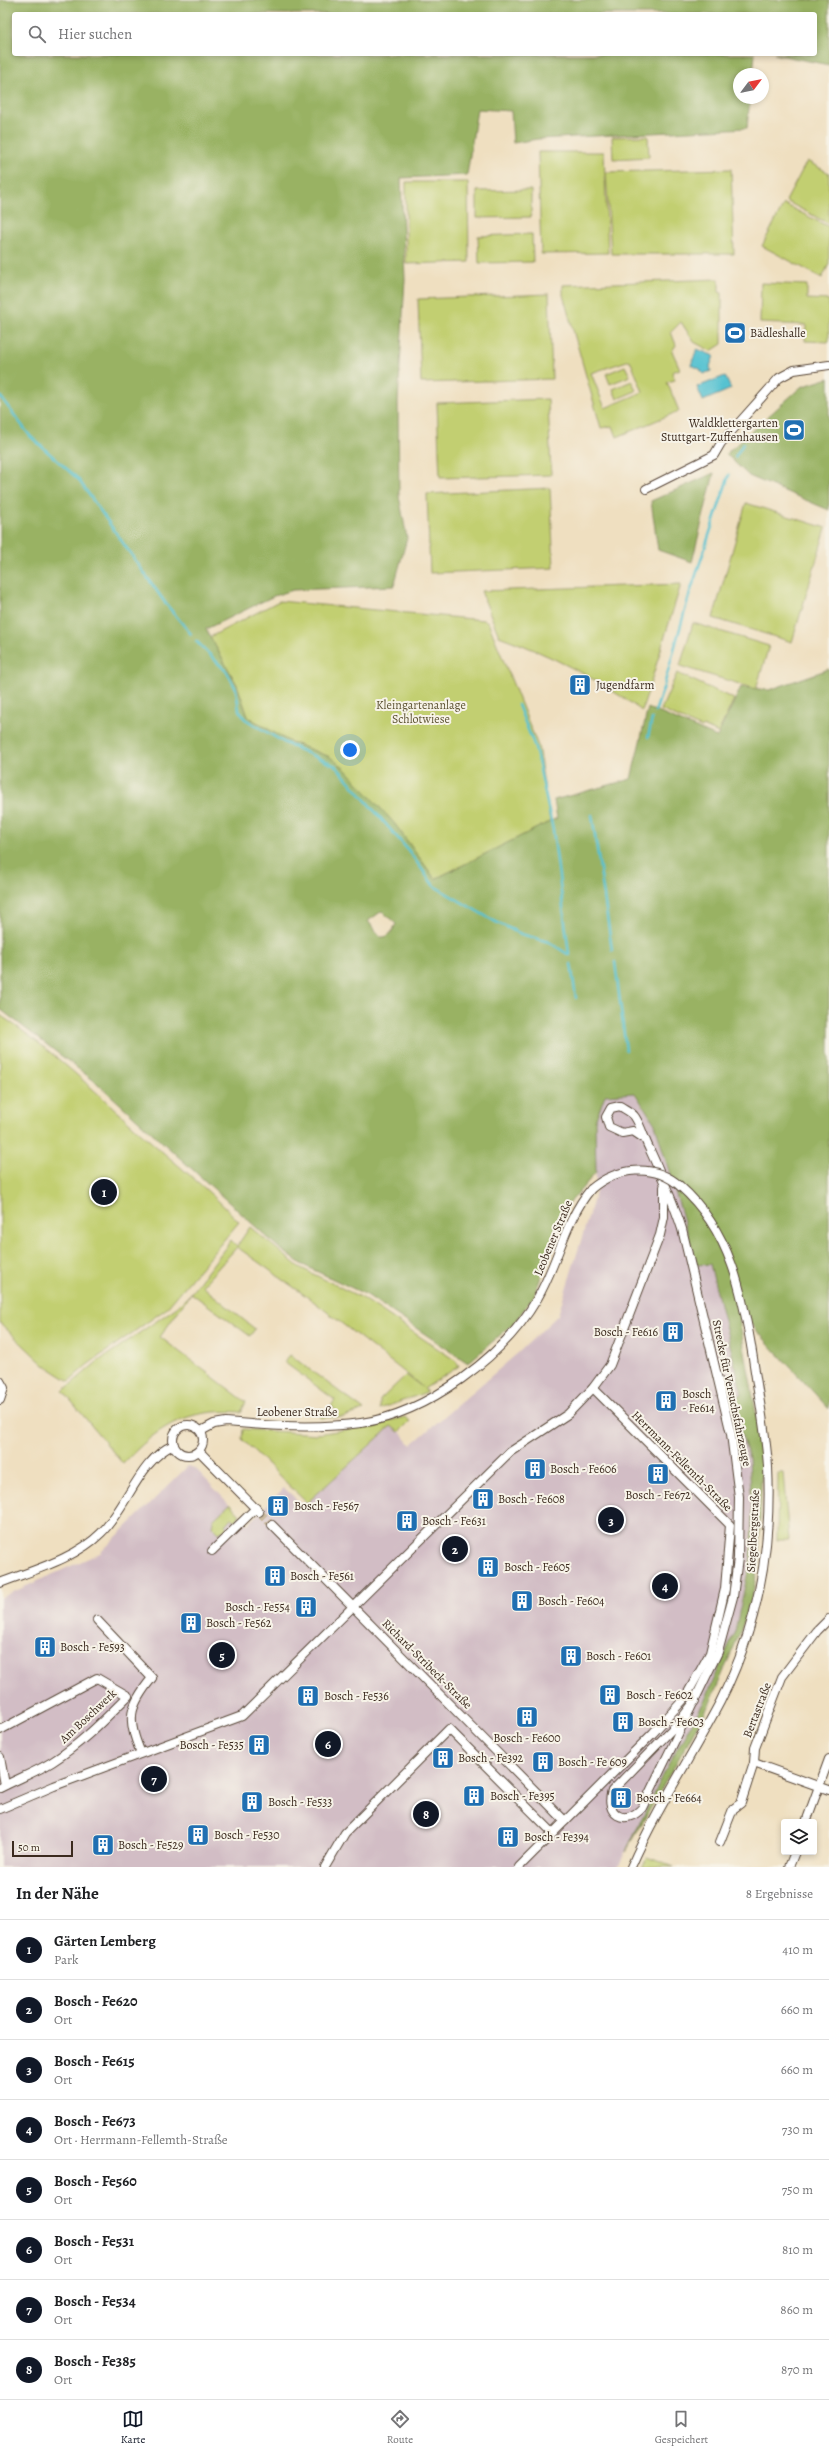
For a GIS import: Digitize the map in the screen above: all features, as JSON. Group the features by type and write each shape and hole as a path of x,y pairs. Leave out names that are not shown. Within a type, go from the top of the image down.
{"street":[{"path":"646,489 714,455 726,437 780,378 794,370 829,364"},
{"name":"Strecke für Versuchsfahrzeuge","path":"645,1139 632,1131 622,1132 609,1126 606,1117 611,1108 620,1106 634,1115 645,1139 676,1210 690,1258 731,1434 739,1497 738,1558 732,1603 718,1652 695,1701 665,1764 642,1808 635,1816 626,1818 618,1816 611,1809 609,1800 612,1791 679,1722 695,1701"},
{"name":"Leobener Straße","path":"201,1432 214,1424 226,1422 317,1427 362,1423 404,1410 448,1387 501,1346 531,1310 554,1267 574,1212 591,1189 612,1175 642,1170 657,1172 680,1186"},
{"path":"0,1809 141,1753 242,1716 352,1605 510,1452 568,1414 593,1388 610,1365 660,1235 664,1217 664,1183"},
{"name":"Siegelbergstraße","path":"631,1867 695,1744 720,1702 740,1656 757,1605 766,1553 768,1466 748,1324 740,1287 733,1263 714,1226 680,1186"},
{"path":"0,1381 4,1388 0,1400"},
{"name":"Herrmann-Fellemth-Straße","path":"519,1867 653,1733 685,1698 710,1653 725,1589 730,1525 593,1388"},
{"path":"192,1426 201,1432 204,1442 199,1452 195,1454 185,1455 174,1445 174,1434 181,1427 192,1426"},
{"path":"0,1583 51,1562 91,1542 110,1523 153,1459 164,1450 174,1445"},
{"path":"199,1452 258,1510 212,1551"},
{"name":"Richard-Stribeck-Straße","path":"272,1525 564,1821"},
{"name":"Bertastraße","path":"720,1842 733,1809 741,1802 754,1763 755,1748 782,1677 817,1631 829,1619"},
{"path":"97,1620 152,1678 137,1696 131,1709 134,1737 141,1753"},
{"name":"Am Boschwerk","path":"0,1730 97,1678 128,1696 88,1736 66,1753 2,1787"},
{"path":"325,1867 345,1833 449,1729 553,1832"},
{"path":"651,1752 657,1750 662,1752 666,1757 665,1764"},
{"path":"0,1758 2,1787"},
{"path":"807,1819 829,1759"},
{"path":"754,1763 829,1790"},
{"path":"789,1867 794,1855"}],"shaded area":[{"path":"634,1093 655,1124 697,1265 710,1264 742,1394 729,1398 749,1458 751,1510 750,1558 735,1631 705,1700 670,1761 618,1867 0,1867 0,1598 100,1553 188,1466 195,1468 248,1524 284,1488 303,1505 334,1466 392,1422 411,1445 519,1352 558,1315 596,1192 595,1121 605,1095"}],"green space":[{"path":"0,0 829,0 829,65 784,56 817,56 817,12 12,12 12,56 755,56 754,68 733,68 733,104 749,104 747,128 538,139 513,143 511,111 477,109 467,175 401,178 405,279 398,401 399,496 407,538 394,586 293,590 274,596 206,629 237,685 248,717 288,741 330,757 345,769 394,823 435,879 557,818 554,800 631,779 648,708 717,737 741,687 769,690 829,669 829,1409 744,1317 739,1319 759,1430 762,1460 759,1559 752,1599 739,1635 710,1703 626,1852 670,1761 705,1700 735,1631 751,1558 752,1509 749,1458 730,1398 742,1394 710,1264 697,1265 655,1124 635,1093 605,1095 595,1121 596,1172 567,1206 534,1296 514,1323 468,1363 367,1295 301,1264 278,1247 97,1083 0,1009","holes":["382,911 396,924 388,935 380,937 368,921"]},
{"path":"648,136 649,157 613,159 612,137"},
{"path":"538,152 604,152 608,253 541,254"},
{"path":"807,161 829,173 829,224 786,201"},
{"path":"731,169 734,254 611,254 606,172"},
{"path":"406,182 468,182 469,262 406,264"},
{"path":"531,190 531,217 477,218 477,191"},
{"path":"784,204 829,227 829,264 822,278 762,246"},
{"path":"532,234 533,262 479,263 478,236"},
{"path":"719,279 719,292 722,293 722,344 711,351 694,342 681,322 671,332 676,345 672,351 680,369 672,372 675,380 667,382 679,411 617,437 613,426 601,428 563,295 563,285","holes":["630,360 643,392 605,408 591,373"]},
{"path":"761,283 807,285 807,299 829,300 829,342 805,341 806,325 760,323"},
{"path":"549,294 552,379 421,383 418,299"},
{"path":"625,366 630,376 610,384 606,374"},
{"name":"Waldklettergarten Stuttgart-Zuffenhausen","path":"829,378 829,510 749,476 726,454 801,387"},
{"path":"632,381 636,391 617,399 613,389"},
{"path":"548,399 551,475 440,478 437,403"},
{"path":"714,473 692,562 658,550 651,501"},
{"path":"550,488 554,568 430,573 427,494"},
{"path":"746,503 826,528 792,642 713,618"},
{"path":"681,584 642,711 591,678 555,659 499,636 481,591"},
{"name":"Kleingartenanlage Schlotwiese","path":"279,601 483,620 488,622 538,746 550,822 435,879 394,823 330,757 288,741 248,717 237,685 210,637"},
{"path":"693,623 769,646 756,689 680,666"},
{"path":"677,673 734,699 718,733 703,726 702,728 661,710"},
{"path":"0,1015 37,1042 72,1071 203,1187 239,1222 166,1309 87,1365 69,1381 44,1365 0,1323"},
{"path":"250,1227 299,1267 364,1299 456,1361 459,1366 424,1389 427,1392 380,1409 380,1400 406,1375 422,1387 313,1301 237,1247 202,1286 255,1329 250,1336 191,1293 231,1240 237,1246"},
{"path":"191,1293 160,1337 246,1402 241,1412 205,1413 175,1422 149,1439 123,1464 63,1391 97,1362 177,1307"},
{"path":"290,1355 364,1410 344,1417 320,1418 321,1408 332,1415 335,1409 331,1406 335,1400 284,1362"},
{"path":"405,1417 410,1421 399,1432 391,1426 307,1503 242,1439 243,1429 317,1434 363,1427"},
{"path":"778,1473 783,1473 789,1540 777,1540"},
{"path":"230,1504 240,1515 235,1521 231,1518 225,1525 228,1528 219,1533 212,1526 213,1520"},
{"path":"648,1857 674,1867 642,1867"}],"water":[{"path":"697,349 714,356 710,366 711,371 703,374 700,369 691,365"},
{"path":"725,376 731,389 703,401 697,387"}],"waterway":[{"path":"0,396 30,436 78,479 166,604 191,634"},
{"path":"735,457 743,444"},
{"path":"655,712 663,689 689,596 729,475"},
{"path":"196,641 227,672 236,689 239,710 245,719 285,743 336,766 408,850 434,886 494,921 521,934 549,942 569,955"},
{"path":"518,705 535,747 553,830 569,954"},
{"path":"648,737 652,719"},
{"path":"592,815 612,950"},
{"path":"615,962 626,1050"},
{"path":"571,964 576,998"}],"tunnel":[{"path":"259,1512 272,1525"}],"place":[{"name":"Bädleshalle","path":"735,333"},
{"name":"Waldklettergarten Stuttgart-Zuffenhausen","path":"794,430"},
{"name":"Jugendfarm","path":"580,685"},
{"name":"Gärten Lemberg","path":"104,1192"},
{"name":"Bosch - Fe616","path":"673,1332"},
{"name":"Bosch - Fe614","path":"666,1401"},
{"name":"Bosch - Fe606","path":"535,1469"},
{"name":"Bosch - Fe672","path":"658,1474"},
{"name":"Bosch - Fe608","path":"483,1499"},
{"name":"Bosch - Fe567","path":"278,1506"},
{"name":"Bosch - Fe615","path":"611,1520"},
{"name":"Bosch - Fe631","path":"407,1521"},
{"name":"Bosch - Fe620","path":"455,1549"},
{"name":"Bosch - Fe605","path":"488,1567"},
{"name":"Bosch - Fe561","path":"275,1576"},
{"name":"Bosch - Fe673","path":"665,1586"},
{"name":"Bosch - Fe604","path":"522,1601"},
{"name":"Bosch - Fe554","path":"306,1607"},
{"name":"Bosch - Fe562","path":"191,1623"},
{"name":"Bosch - Fe593","path":"45,1647"},
{"name":"Bosch - Fe560","path":"222,1655"},
{"name":"Bosch - Fe601","path":"571,1656"},
{"name":"Bosch - Fe602","path":"610,1695"},
{"name":"Bosch - Fe536","path":"308,1696"},
{"name":"Bosch - Fe600","path":"527,1717"},
{"name":"Bosch - Fe603","path":"623,1722"},
{"name":"Bosch - Fe531","path":"328,1744"},
{"name":"Bosch - Fe535","path":"259,1745"},
{"name":"Bosch - Fe392","path":"443,1758"},
{"name":"Bosch - Fe 609","path":"543,1762"},
{"name":"Bosch - Fe534","path":"154,1779"},
{"name":"Bosch - Fe395","path":"474,1796"},
{"name":"Bosch - Fe664","path":"621,1798"},
{"name":"Bosch - Fe533","path":"252,1802"},
{"name":"Bosch - Fe385","path":"426,1814"},
{"name":"Bosch - Fe530","path":"198,1835"},
{"name":"Bosch - Fe394","path":"508,1837"},
{"name":"Bosch - Fe529","path":"103,1845"}]}
